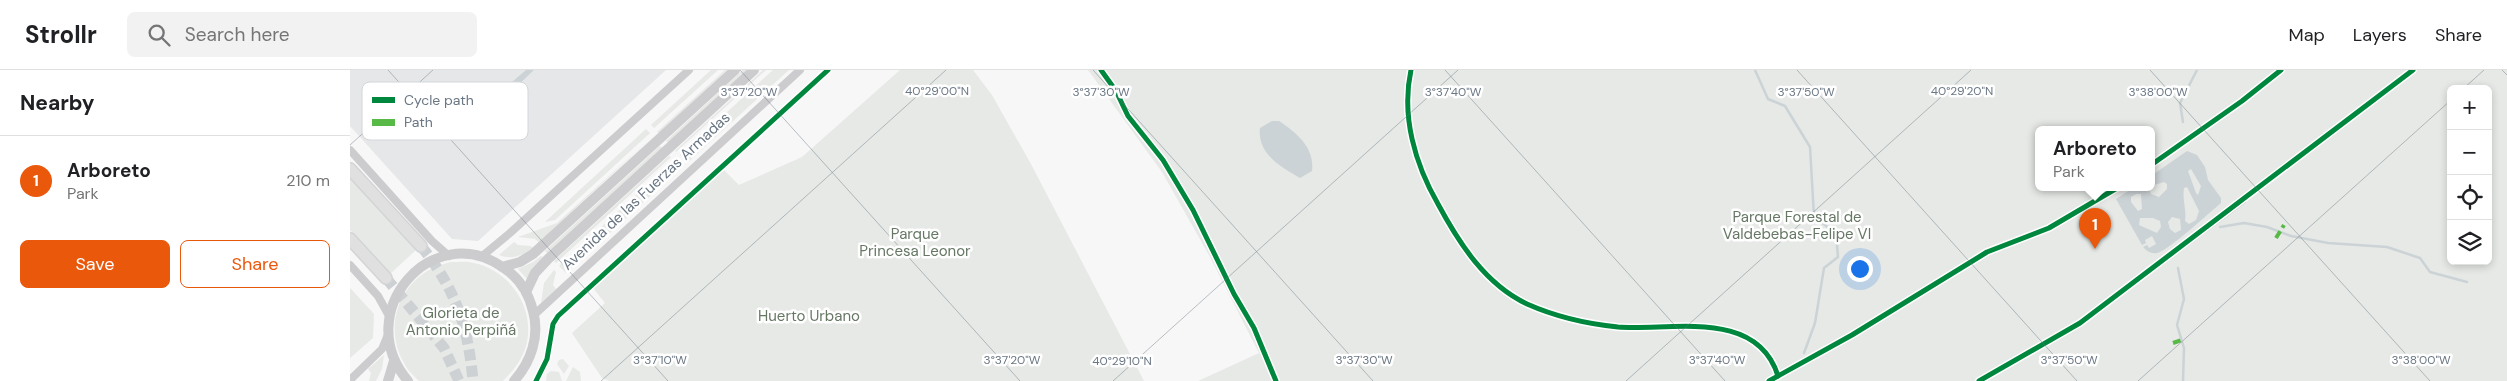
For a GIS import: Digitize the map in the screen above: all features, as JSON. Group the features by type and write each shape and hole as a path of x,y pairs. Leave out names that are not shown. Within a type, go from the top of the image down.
{"main road":[{"path":"350,169 422,246"},
{"path":"350,239 386,278"}],"street":[{"path":"481,257 510,233 689,70"},
{"name":"Avenida de las Fuerzas Armadas","path":"502,267 520,262 533,254 735,70"},
{"name":"Avenida de las Fuerzas Armadas","path":"526,292 535,273 548,259 754,70"},
{"name":"Avenida de las Fuerzas Armadas","path":"534,315 800,70"},
{"path":"2155,162 2203,128"},
{"path":"350,150 432,240 449,256"},
{"path":"1769,381 1779,379 1987,252 2049,228 2112,191"},
{"path":"1979,381 2080,323 2243,201"},
{"path":"408,381 394,361 387,338 388,314 395,295 411,274 433,260 449,256 481,257 502,267 516,278 526,292 534,315 533,347 526,366 514,381"},
{"path":"350,265 378,296 388,314"},
{"path":"350,380 382,349 387,338"},
{"path":"388,381 394,361"}],"shaded area":[{"path":"350,70 666,70 478,241 452,239 363,140 528,140 528,82 362,82 362,139 350,126"},
{"path":"526,70 534,70 521,82 512,82"},
{"path":"1272,121 1279,121 1298,136 1308,148 1311,155 1312,171 1300,178 1278,164 1266,152 1260,137 1260,128"},
{"path":"2187,151 2197,155 2205,167 2208,180 2221,198 2221,203 2170,246 2157,253 2149,252 2143,247 2147,245 2149,248 2156,244 2152,236 2145,240 2146,243 2142,245 2116,199 2128,191 2150,191 2151,194 2159,197 2167,189 2167,184 2164,182 2155,185 2155,173","holes":["2191,169 2201,186 2198,195 2188,171","2187,187 2199,211 2196,220 2189,224 2185,221 2184,188","2141,194 2142,209 2138,211 2131,202 2131,197","2172,217 2180,219 2181,230 2175,233 2170,229 2168,222","2140,218 2153,218 2160,221 2161,227 2157,233 2139,225"]}],"green space":[{"path":"711,70 718,70 654,128 651,125"},
{"path":"727,70 659,133 657,132"},
{"path":"743,70 748,70 668,143 666,141"},
{"path":"763,70 766,70 675,151"},
{"path":"773,70 789,70 687,163 680,155"},
{"name":"Parque Princesa Leonor","path":"900,70 973,70 992,95 1032,166 1144,381 609,381 602,378 572,333 605,303 593,288 724,170 739,185 802,157"},
{"name":"Parque Forestal de Valdebebas-Felipe VI","path":"1088,70 2507,70 2507,381 1198,381 1259,353 1210,257 1162,172"},
{"path":"646,129 650,133 555,220 545,222"},
{"path":"652,137 539,242 535,239 518,237 557,223"},
{"path":"660,146 662,148 547,253 545,251"},
{"path":"669,156 671,157 556,263 554,261"},
{"path":"674,160 681,168 566,273 559,266"},
{"path":"350,178 416,250 390,274 350,230"},
{"path":"514,242 518,245 531,246 533,248 517,256 499,255"},
{"path":"541,256 543,257 527,279 518,269"},
{"name":"Glorieta de Antonio Perpiñá","path":"451,262 474,263 487,267 499,274 518,294 524,306 528,332 526,346 517,365 503,381 419,381 407,368 398,350 395,337 397,311 408,288 418,278 432,269"},
{"path":"554,270 556,272 553,285 556,289 541,303 544,283"},
{"path":"350,288 374,314 373,338 350,358"},
{"path":"384,355 382,369 376,381 369,381 371,373 368,369"},
{"path":"563,359 569,366 564,374 557,364 559,360"},
{"path":"573,367 580,372 581,381 566,381"},
{"path":"551,371 559,372 562,381 546,381 547,374"}],"waterway":[{"path":"1755,70 1768,99 1785,106 1810,147 1814,217 1836,233 1838,257 1824,268 1815,323 1804,353"},
{"path":"2183,122 2180,103 2197,70"},
{"path":"2220,227 2244,223 2267,227 2291,236 2328,243 2387,247 2420,258 2430,272 2467,282"},
{"path":"2178,268 2184,299 2177,325 2184,348 2183,381"}],"tunnel":[{"path":"421,246 443,278 458,309 468,343 473,381"},
{"path":"386,278 444,348 459,381"}],"marked path":[{"path":"2276,238 2284,225"},
{"path":"2173,343 2184,339"}],"cycle path":[{"path":"536,381 547,359 553,324 558,316 828,70"},
{"path":"1101,70 1116,91 1128,116 1163,160 1193,210 1234,294 1254,328 1276,381"},
{"path":"1411,70 1408,87 1409,122 1412,139 1423,173 1446,219 1464,248 1498,285 1512,296 1527,304 1583,322 1618,327 1686,326 1732,332 1752,340 1767,355 1778,376"},
{"path":"2155,162 2242,101 2281,70"},
{"path":"1979,381 2080,323 2413,70"},
{"path":"1769,381 1852,335 1987,252 2049,228 2112,191"}],"place":[{"name":"Arboreto","path":"2095,249"}],"park label":[{"name":"Huerto Urbano","path":"809,316"}]}
